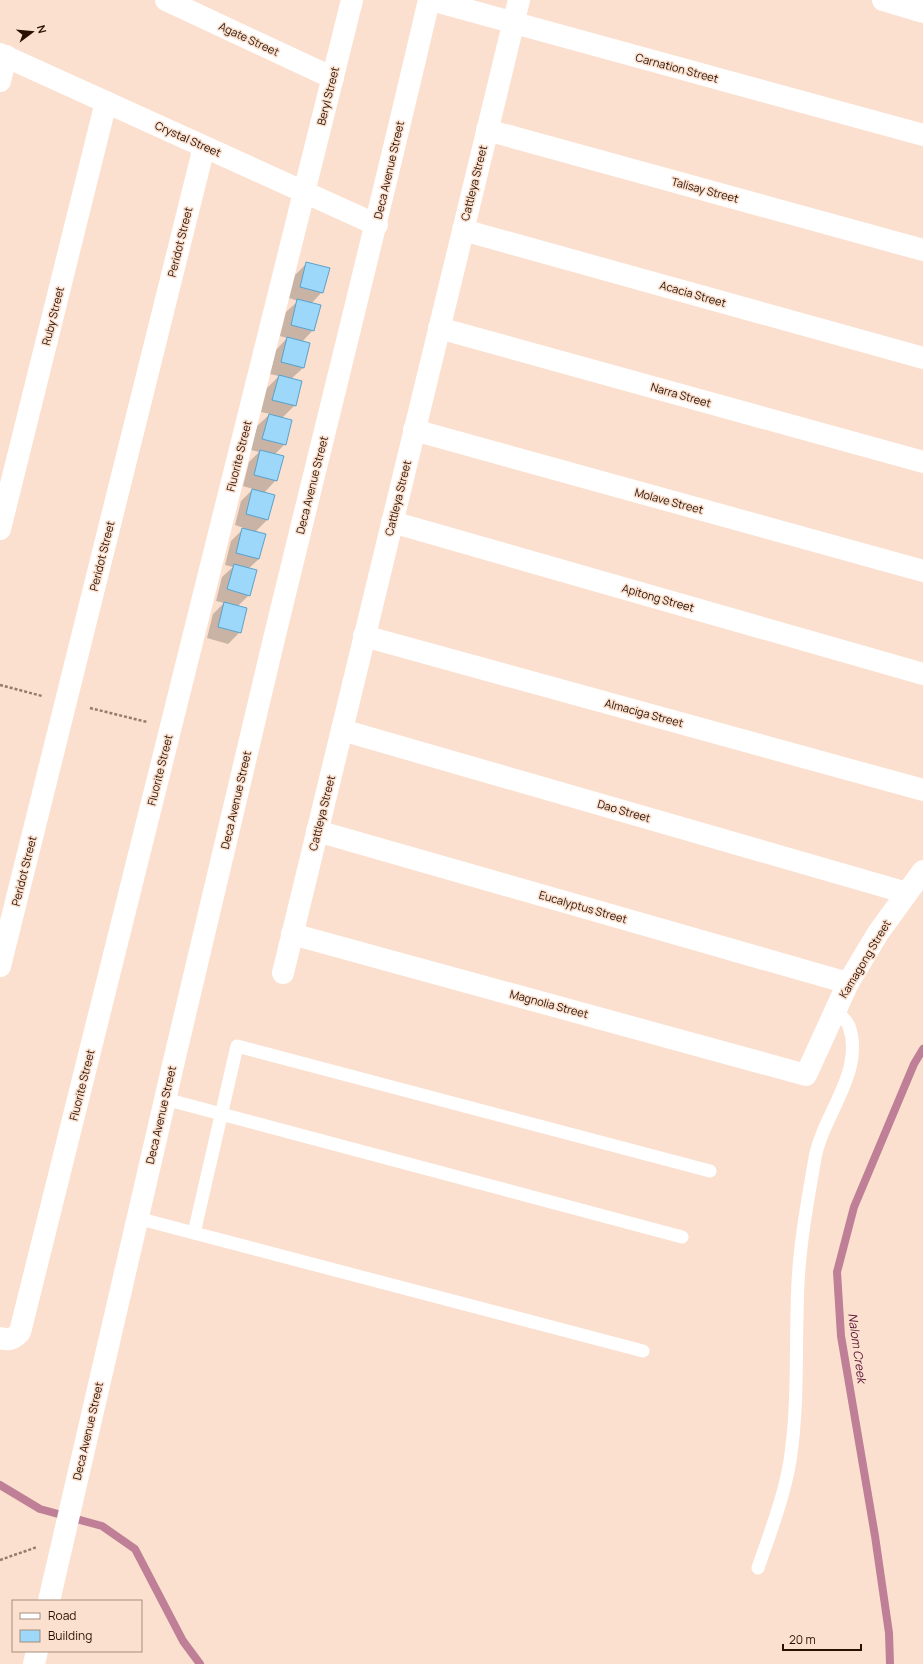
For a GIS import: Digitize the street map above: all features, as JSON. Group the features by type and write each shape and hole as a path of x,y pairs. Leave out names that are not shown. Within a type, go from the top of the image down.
{"street":[{"name":"Agate Street","path":"166,0 333,78"},
{"name":"Beryl Street","path":"304,192 352,0"},
{"name":"Carnation Street","path":"430,0 923,135"},
{"name":"Deca Avenue Street","path":"49,1600 165,1099 274,643 377,225 430,0"},
{"name":"Cattleya Street","path":"283,973 513,22 520,0"},
{"path":"883,0 923,12"},
{"name":"Crystal Street","path":"3,55 377,225"},
{"path":"0,81 3,55"},
{"name":"Ruby Street","path":"0,529 106,102"},
{"name":"Talisay Street","path":"487,130 923,250"},
{"name":"Peridot Street","path":"0,966 204,146"},
{"name":"Fluorite Street","path":"4,1339 14,1339 20,1332 304,192"},
{"name":"Acacia Street","path":"463,230 923,358"},
{"name":"Narra Street","path":"439,328 923,462"},
{"name":"Molave Street","path":"414,430 923,571"},
{"name":"Apitong Street","path":"392,522 923,674"},
{"name":"Almaciga Street","path":"364,636 923,790"},
{"name":"Dao Street","path":"342,730 907,893"},
{"name":"Eucalyptus Street","path":"317,831 848,983"},
{"name":"Kamagong Street","path":"806,1075 848,983 878,933 923,872"},
{"name":"Magnolia Street","path":"292,934 806,1075"},
{"path":"34,1664 37,1652"}],"lane":[{"path":"758,1568 779,1507 790,1461 795,1405 798,1282 806,1213 817,1151 852,1065 853,1043 848,1025 836,1010"},
{"path":"194,1233 237,1046 710,1170"},
{"path":"165,1099 682,1237"},
{"path":"137,1218 643,1350"}],"path":[{"path":"0,1560 36,1547 62,1543"}],"building":[{"path":"306,262 330,268 323,293 300,287"},
{"path":"297,299 321,305 314,331 291,325"},
{"path":"287,337 310,343 304,368 281,362"},
{"path":"279,375 302,381 296,406 272,400"},
{"path":"269,414 292,420 286,445 262,439"},
{"path":"260,450 284,456 277,481 254,475"},
{"path":"252,489 275,495 268,520 246,514"},
{"path":"242,528 266,534 259,559 236,553"},
{"path":"234,564 257,570 250,596 227,589"},
{"path":"224,602 247,608 241,633 218,627"}],"waterway":[{"name":"Nalom Creek","path":"890,1664 889,1633 875,1536 841,1336 837,1272 854,1207 914,1064 923,1049"},
{"path":"0,1485 40,1509 102,1526 135,1549 183,1641 200,1664"}]}
